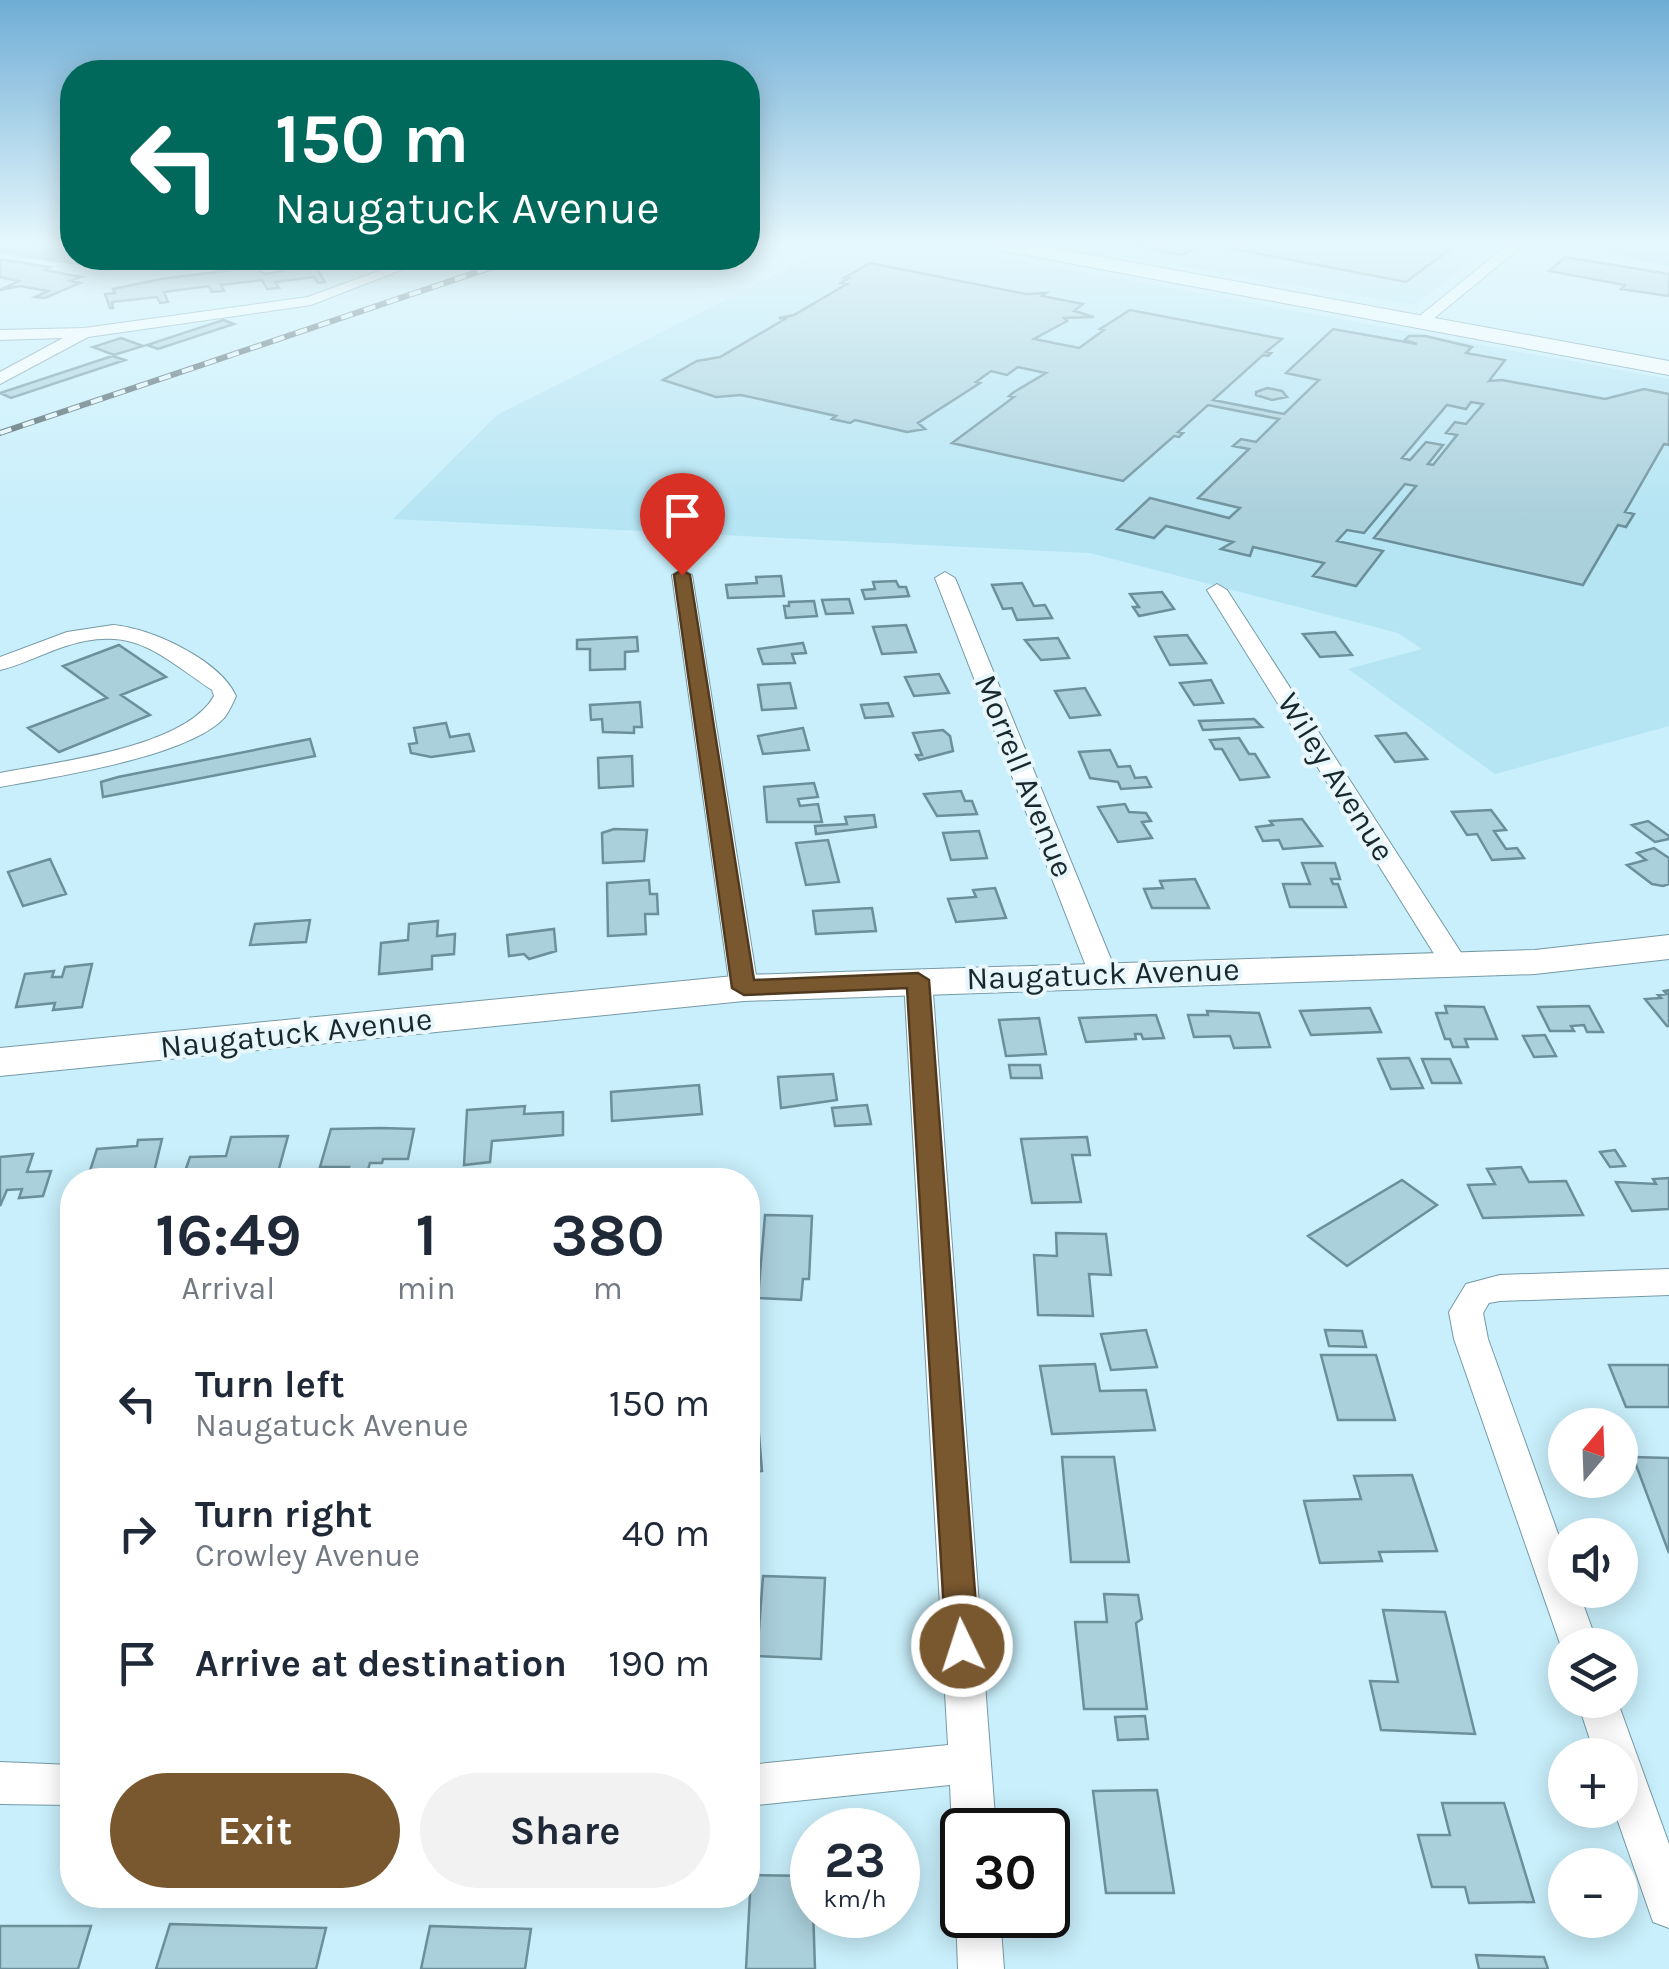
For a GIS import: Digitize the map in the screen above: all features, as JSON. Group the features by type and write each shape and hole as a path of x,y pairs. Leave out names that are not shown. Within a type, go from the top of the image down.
{"main road":[{"path":"1490,334 1669,368"},
{"name":"Naugatuck Avenue","path":"0,1062 744,988 1455,965 1586,958 1669,947"}],"street":[{"path":"0,335 47,334"},
{"path":"0,379 82,334"},
{"path":"0,366 26,367"},
{"path":"682,575 744,988"},
{"name":"Morrell Avenue","path":"945,578 1103,974"},
{"name":"Wiley Avenue","path":"1217,590 1455,965"},
{"path":"0,664 106,630 131,632 152,640 221,688 225,696 220,711 193,729 120,755 0,780"},
{"path":"918,980 973,1808"},
{"path":"1572,1628 1470,1339 1466,1312 1478,1293 1500,1288 1669,1282"},
{"path":"760,1785 970,1763"},
{"path":"0,1783 60,1786"},
{"path":"1638,1817 1669,1906"},
{"path":"979,1938 980,1969"}],"shaded area":[{"path":"658,334 1422,334 1669,379 1669,726 1495,774 1348,669 1422,649 1398,633 1090,553 393,519 497,415"}],"building":[{"path":"181,334 204,334 158,349 147,345"},
{"path":"760,334 1043,334 1034,339 1079,348 1099,334 1255,334 1282,339 1266,352 1271,353 1268,356 1263,355 1213,400 1284,414 1319,380 1286,373 1328,334 1360,334 1417,344 1405,340 1409,336 1425,336 1472,347 1466,353 1505,360 1489,381 1605,399 1644,389 1669,394 1669,445 1664,444 1625,512 1634,514 1626,527 1618,525 1583,585 1374,538 1416,486 1405,484 1364,533 1347,530 1337,541 1383,551 1356,586 1313,576 1324,563 1253,547 1250,556 1221,549 1233,542 1166,526 1154,538 1117,529 1150,498 1229,518 1240,508 1198,498 1249,449 1233,446 1241,439 1256,442 1279,419 1208,405 1178,432 1183,433 1179,437 1174,436 1123,481 952,443 1014,397 1009,396 1014,392 1046,373 1018,367 1007,375 991,371 976,382 980,383 918,423 925,429 907,432 832,419 836,416 741,395 716,397 663,380 697,361 720,357","holes":["1471,402 1483,404 1466,424 1455,422 1446,433 1457,435 1433,465 1428,464 1443,445 1426,442 1410,460 1402,458 1447,405 1466,409"]},
{"path":"121,338 143,346 114,355 93,347"},
{"path":"112,356 125,360 11,398 0,393"},
{"path":"1267,388 1282,391 1287,397 1272,400 1256,395"},
{"path":"781,576 784,596 728,598 726,585 757,583 756,577"},
{"path":"896,581 899,587 906,587 909,596 865,599 862,590 875,589 873,582"},
{"path":"1022,583 1034,606 1045,605 1052,618 1017,620 1012,608 1003,609 992,585"},
{"path":"1162,592 1174,609 1139,616 1133,607 1139,607 1130,594"},
{"path":"849,599 853,613 826,614 822,600"},
{"path":"814,601 817,616 786,618 784,606 789,606 789,602"},
{"path":"906,625 916,652 882,654 873,627"},
{"path":"1335,632 1352,655 1320,657 1303,634"},
{"path":"1187,635 1206,663 1170,665 1155,637"},
{"path":"637,637 638,651 625,652 625,669 590,670 590,649 577,649 577,640"},
{"path":"1058,638 1069,658 1041,660 1025,640"},
{"path":"803,643 806,653 792,654 795,663 763,664 758,649"},
{"path":"119,645 166,677 121,695 150,715 59,752 28,728 107,698 63,666"},
{"path":"939,674 949,693 914,696 905,677"},
{"path":"1211,680 1223,703 1194,705 1180,683"},
{"path":"790,683 796,708 762,710 758,685"},
{"path":"1085,688 1100,715 1070,718 1055,691"},
{"path":"640,702 642,727 634,727 634,733 603,732 602,719 591,720 590,705"},
{"path":"888,703 893,716 865,718 861,705"},
{"path":"1254,719 1262,727 1203,730 1199,721"},
{"path":"446,723 450,737 469,734 474,751 431,757 411,753 409,744 417,743 414,728"},
{"path":"803,728 809,750 763,754 758,736"},
{"path":"943,730 950,736 953,751 919,760 916,755 922,755 913,733"},
{"path":"1406,733 1427,759 1395,762 1376,736"},
{"path":"1239,738 1269,777 1240,780 1222,749 1215,749 1210,740"},
{"path":"310,739 315,756 103,797 101,782 118,777"},
{"path":"1110,750 1118,767 1130,766 1135,778 1146,777 1151,787 1121,789 1118,782 1090,778 1079,752"},
{"path":"632,756 633,786 599,788 598,758"},
{"path":"814,783 818,797 798,799 800,806 818,804 822,822 767,822 764,787"},
{"path":"961,791 965,801 972,801 977,814 937,816 924,794"},
{"path":"1125,804 1129,812 1146,813 1151,821 1142,822 1152,838 1118,842 1098,807"},
{"path":"1491,810 1506,830 1494,831 1506,849 1517,848 1524,858 1492,860 1477,834 1467,835 1452,812"},
{"path":"874,815 876,827 816,834 815,826 847,824 845,817"},
{"path":"1302,819 1322,846 1283,849 1279,840 1263,841 1256,827 1273,825 1270,821"},
{"path":"1648,821 1669,839 1655,842 1632,825"},
{"path":"614,829 647,830 644,861 603,863 602,833"},
{"path":"979,831 987,858 951,860 943,833"},
{"path":"828,840 839,882 806,885 796,843"},
{"path":"1654,848 1669,858 1669,884 1663,886 1652,884 1627,865 1646,860 1637,853"},
{"path":"50,859 66,894 23,906 8,872"},
{"path":"1302,863 1335,863 1340,879 1331,879 1338,884 1346,907 1290,907 1283,884 1310,884"},
{"path":"1195,879 1209,908 1152,908 1144,889 1163,888 1160,881"},
{"path":"649,880 650,894 657,894 658,914 645,914 646,934 608,936 607,883"},
{"path":"995,888 1006,918 956,922 948,899 976,897 973,890"},
{"path":"872,908 876,931 816,934 813,911"},
{"path":"310,920 306,942 250,945 255,924"},
{"path":"438,921 437,936 455,934 454,954 432,956 432,969 379,974 381,943 408,940 409,924"},
{"path":"554,929 556,951 529,959 524,954 509,956 507,935"},
{"path":"92,964 82,1007 53,1010 55,1003 16,1007 25,974 54,971 52,977 62,977 65,967"},
{"path":"1669,990 1667,1026 1645,999 1661,998 1658,995"},
{"path":"1445,1006 1484,1007 1497,1039 1465,1039 1468,1047 1453,1047 1450,1039 1445,1039 1436,1013 1447,1013"},
{"path":"1589,1006 1603,1032 1587,1032 1584,1025 1571,1026 1574,1031 1550,1031 1538,1007"},
{"path":"1370,1008 1381,1032 1311,1035 1300,1011"},
{"path":"1207,1011 1259,1013 1270,1047 1234,1048 1230,1036 1194,1037 1188,1015 1208,1015"},
{"path":"1156,1015 1164,1038 1143,1039 1141,1034 1135,1034 1136,1039 1086,1042 1079,1018"},
{"path":"1039,1018 1046,1054 1006,1056 999,1020"},
{"path":"1545,1035 1556,1056 1534,1057 1523,1036"},
{"path":"1409,1058 1423,1088 1391,1089 1378,1059"},
{"path":"1422,1059 1450,1059 1461,1083 1432,1083"},
{"path":"1009,1065 1040,1065 1042,1078 1011,1078"},
{"path":"833,1074 837,1100 781,1108 778,1077"},
{"path":"699,1085 702,1114 612,1121 611,1092"},
{"path":"867,1105 871,1124 835,1126 832,1108"},
{"path":"525,1106 524,1114 563,1112 563,1135 492,1141 490,1162 464,1165 467,1110"},
{"path":"331,1129 414,1129 408,1159 383,1159 382,1163 370,1163 368,1168 320,1167"},
{"path":"288,1136 279,1168 186,1168 190,1157 226,1156 231,1137"},
{"path":"1087,1137 1090,1155 1072,1155 1081,1202 1032,1203 1021,1139"},
{"path":"162,1139 155,1168 91,1168 97,1149 137,1146 138,1140"},
{"path":"1615,1150 1625,1166 1610,1167 1600,1152"},
{"path":"33,1154 27,1172 51,1171 43,1196 19,1198 22,1189 7,1190 0,1206 0,1157"},
{"path":"1521,1167 1529,1182 1566,1181 1583,1215 1483,1218 1468,1185 1495,1184 1487,1169"},
{"path":"1669,1178 1669,1209 1632,1211 1616,1182 1656,1184 1653,1179"},
{"path":"1402,1180 1437,1205 1347,1266 1308,1236"},
{"path":"765,1215 812,1216 809,1279 803,1279 801,1300 760,1298"},
{"path":"1056,1233 1106,1234 1111,1275 1089,1274 1093,1316 1038,1315 1034,1255 1057,1256"},
{"path":"1146,1330 1157,1367 1111,1370 1101,1334"},
{"path":"1325,1330 1362,1331 1366,1347 1329,1346"},
{"path":"1321,1355 1376,1355 1395,1420 1338,1420"},
{"path":"1095,1364 1100,1391 1146,1390 1155,1430 1052,1434 1040,1366"},
{"path":"1609,1365 1669,1365 1669,1407 1626,1407"},
{"path":"1062,1457 1114,1457 1129,1562 1071,1562"},
{"path":"1638,1457 1669,1458 1669,1553 1638,1470"},
{"path":"1412,1475 1437,1551 1379,1552 1382,1561 1320,1563 1304,1501 1361,1499 1354,1476"},
{"path":"763,1576 825,1578 821,1659 760,1656"},
{"path":"1104,1594 1138,1595 1142,1619 1136,1623 1147,1709 1084,1709 1075,1622 1107,1622"},
{"path":"1383,1610 1445,1612 1475,1734 1381,1730 1370,1681 1398,1682"},
{"path":"1145,1716 1148,1739 1118,1740 1115,1717"},
{"path":"1157,1790 1174,1893 1106,1893 1093,1791"},
{"path":"1442,1803 1504,1803 1534,1902 1469,1903 1465,1887 1432,1887 1418,1835 1450,1835"},
{"path":"760,1875 790,1876 790,1938 814,1938 815,1969 746,1969 749,1908 760,1908"},
{"path":"170,1924 326,1928 316,1969 156,1969"},
{"path":"0,1926 91,1926 78,1969 0,1969"},
{"path":"430,1926 531,1929 525,1969 421,1969"},
{"path":"1476,1955 1544,1957 1548,1969 1479,1969"}],"railway":[{"path":"0,433 294,334"}],"route":[{"path":"682,575 744,988 918,980 962,1646"}]}
